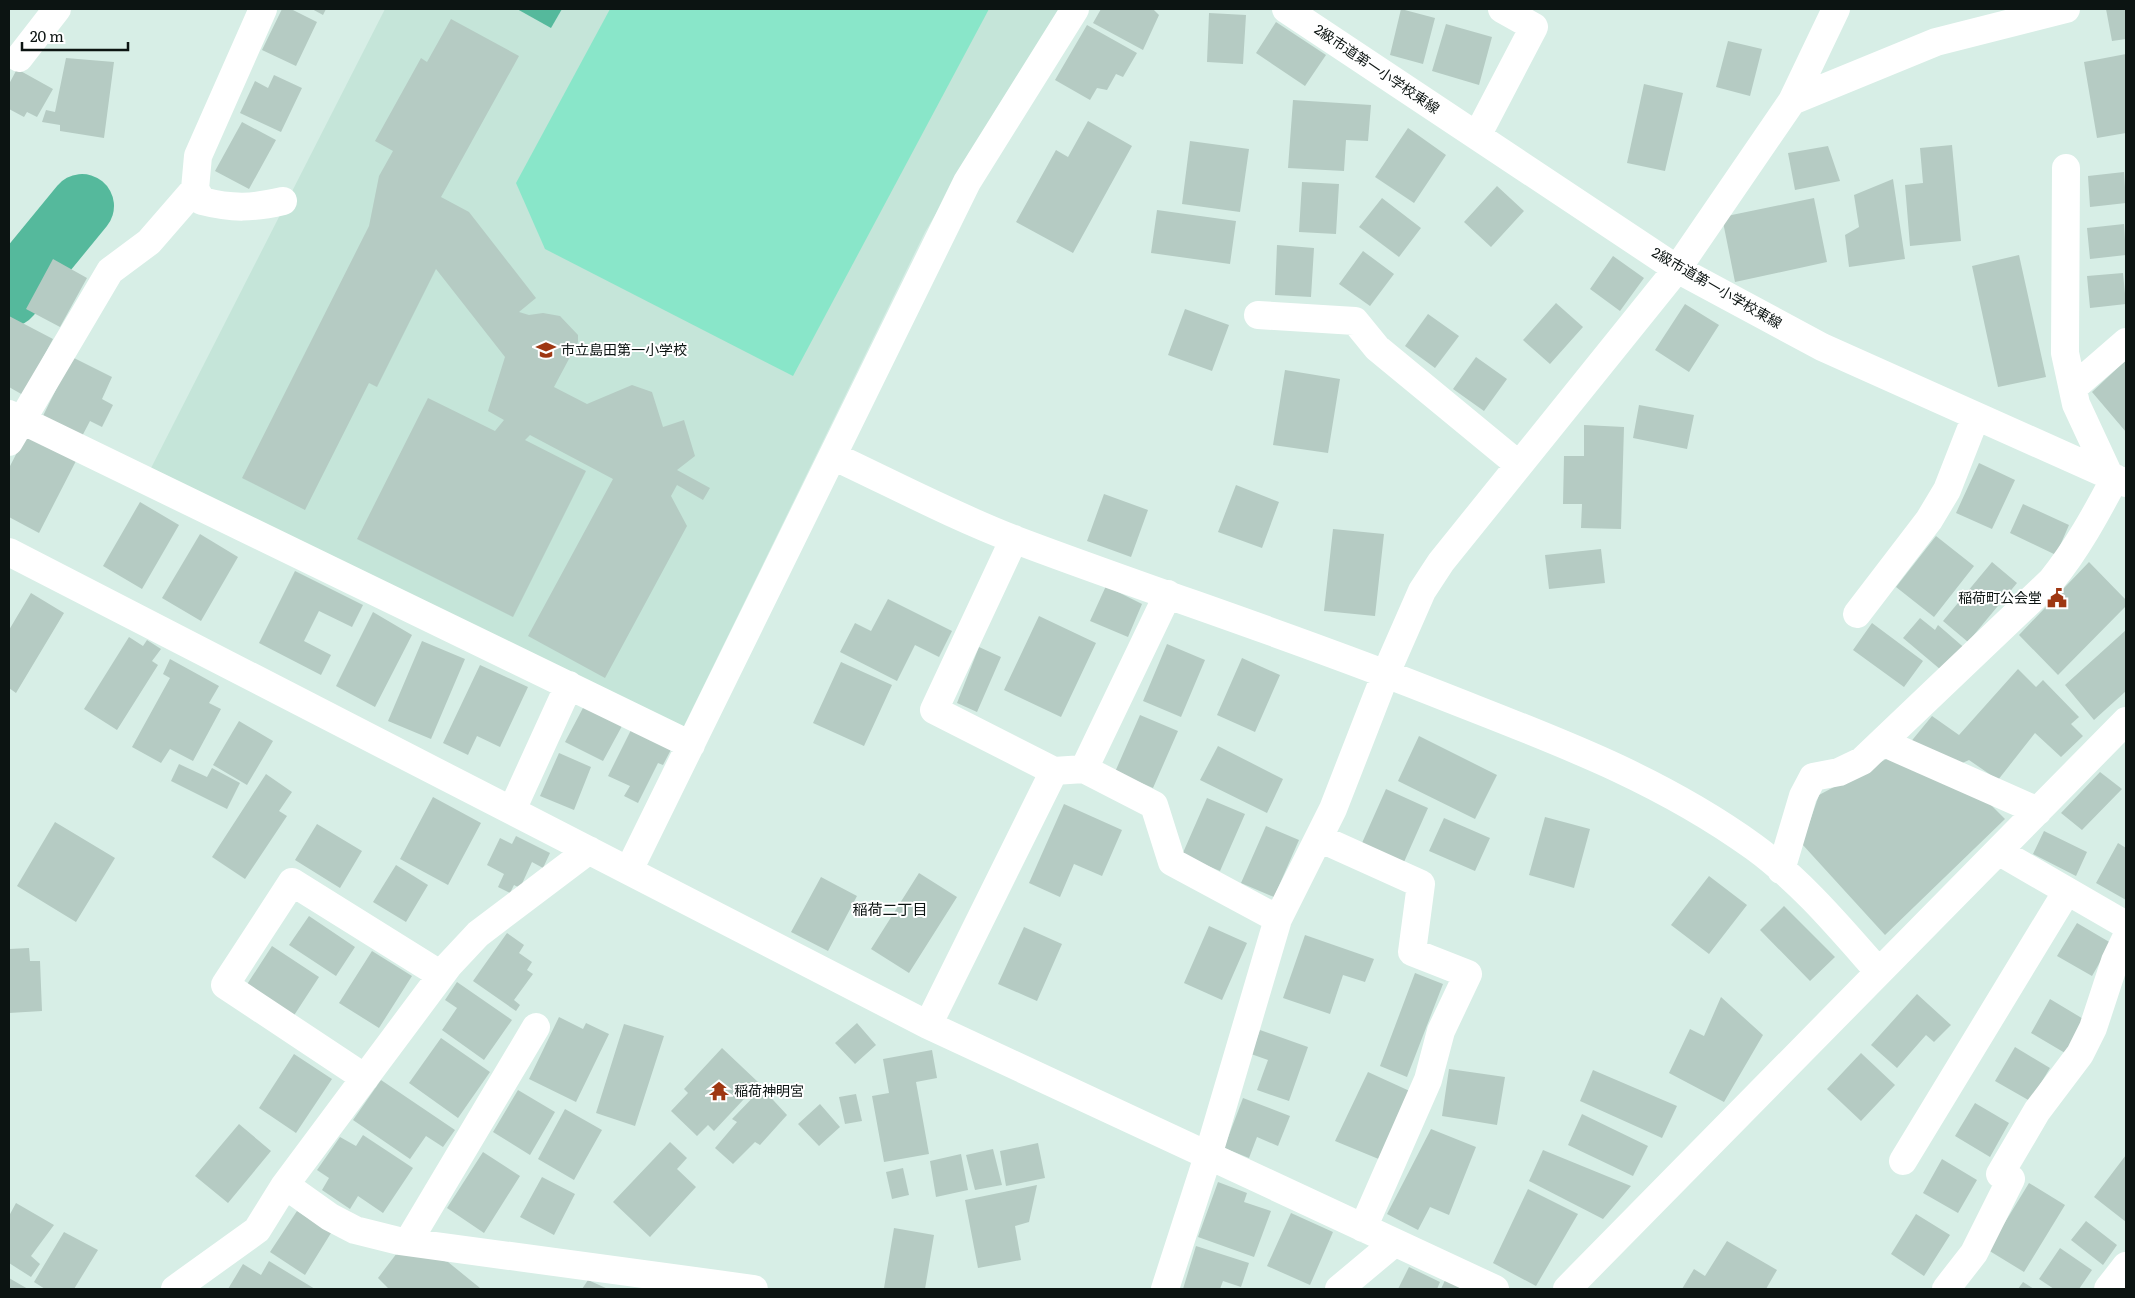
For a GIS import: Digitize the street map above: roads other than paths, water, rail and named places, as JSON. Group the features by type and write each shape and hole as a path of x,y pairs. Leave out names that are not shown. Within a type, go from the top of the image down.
{"street":[{"path":"19,58 57,9"},
{"path":"263,9 198,156 195,188 202,201 221,206 255,208 283,201"},
{"path":"629,870 966,182 1075,9"},
{"name":"2級市道第一小学校東線","path":"1286,9 1677,269 1822,347 2117,478"},
{"path":"1477,136 1534,27 1502,9"},
{"path":"1166,1289 1208,1156 1278,919 1333,809 1386,673 1422,591 1440,562 1677,269 1792,101 1836,9"},
{"path":"1792,101 1936,42 2030,13 2066,9"},
{"path":"1782,870 1803,796 1813,777 1839,772 1862,761 2052,581 2067,562 2117,478 2076,404 2065,353 2066,168"},
{"path":"195,188 149,242 110,271 13,426 569,685 691,744"},
{"path":"1258,315 1355,321 1377,348 1519,465"},
{"path":"2073,388 2126,342"},
{"path":"1857,614 1929,520 1947,490 1976,416"},
{"path":"833,456 1014,539 1386,673 1607,762 1653,784 1704,813 1755,848 1782,870 1807,892 1879,972"},
{"path":"1014,539 934,710 1054,771 1084,769 1154,805 1172,862 1278,919"},
{"path":"9,552 928,1025 1495,1289"},
{"path":"1084,769 1168,594"},
{"path":"512,810 569,685"},
{"path":"1567,1289 2126,721"},
{"path":"1882,742 2038,811"},
{"path":"928,1025 1054,771"},
{"path":"1319,838 1421,884 1412,952 1468,974 1441,1031 1428,1080 1363,1228"},
{"path":"175,1289 257,1230 286,1185 364,1078 441,975 478,934 589,850"},
{"path":"1998,851 2126,924"},
{"path":"364,1078 225,986 292,882 441,975"},
{"path":"1903,1161 2067,890"},
{"path":"1946,1289 1974,1253 2010,1179 2000,1174 2037,1111 2080,1054 2093,1028 2115,961 2126,938"},
{"path":"408,1242 536,1028"},
{"path":"286,1185 330,1217 355,1230 408,1242 754,1289"},
{"path":"1339,1289 1394,1242"},
{"path":"2108,1289 2126,1266"}],"waterway":[{"path":"9,295 82,206"}],"place":[{"name":"市立島田第一小学校","path":"546,350"},
{"name":"稲荷町公会堂","path":"2057,598"},
{"name":"稲荷神明宮","path":"719,1091"}],"district":[{"name":"稲荷二丁目","path":"890,910"}]}
